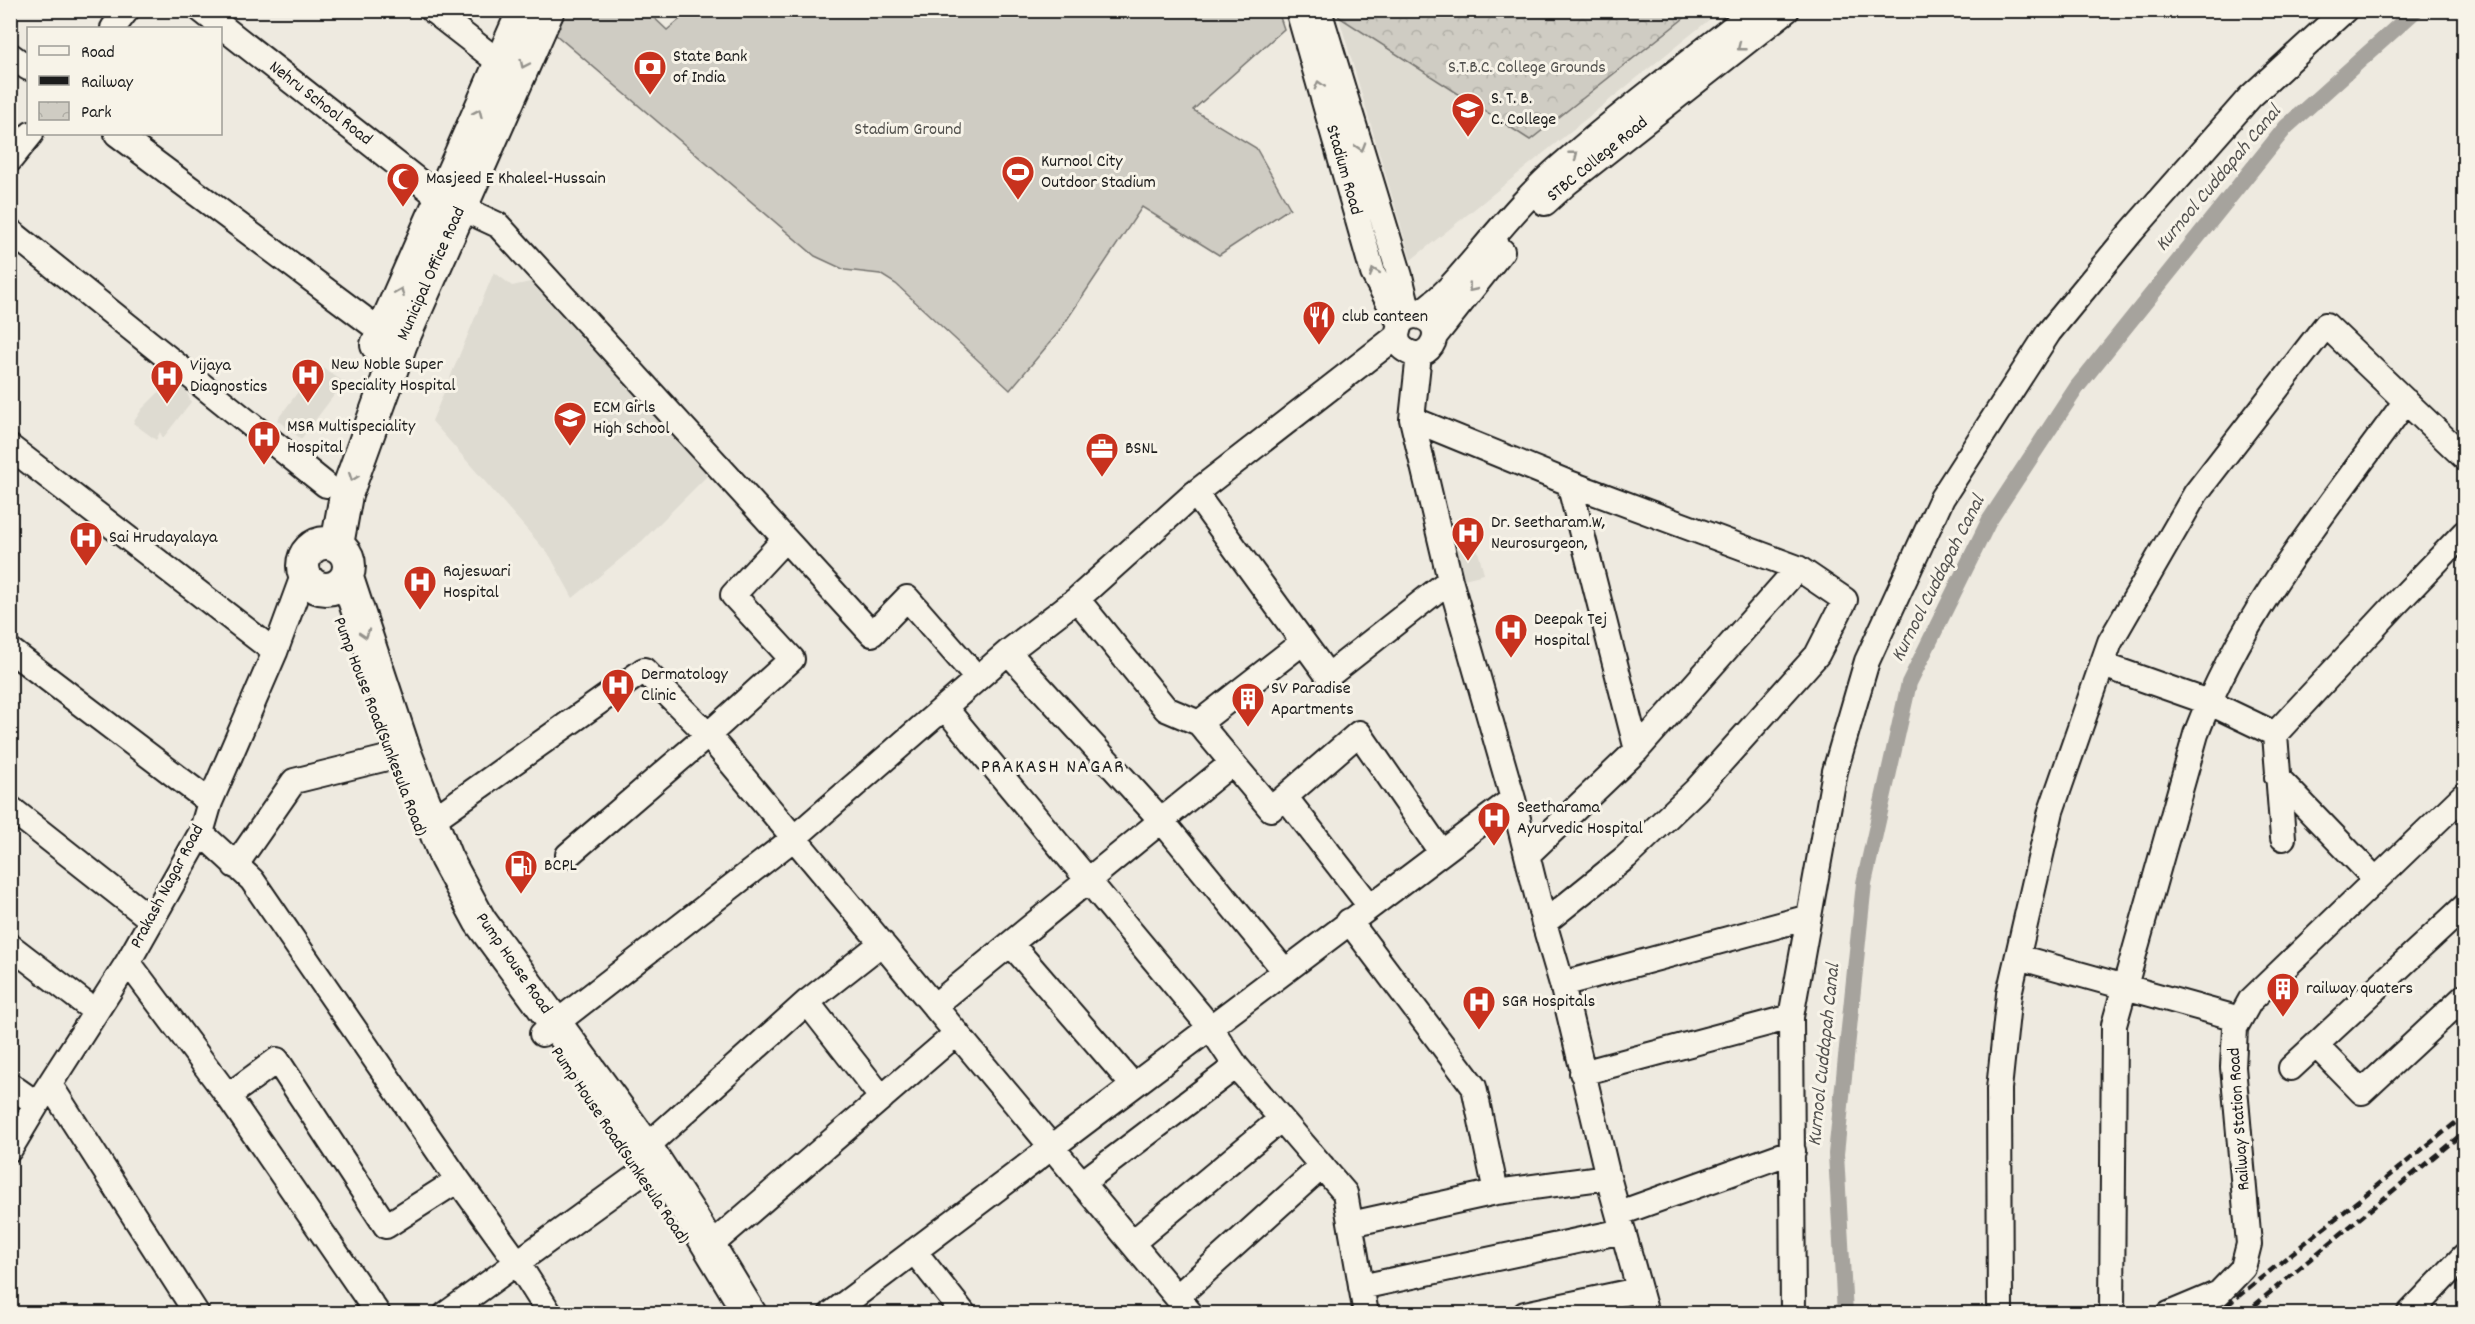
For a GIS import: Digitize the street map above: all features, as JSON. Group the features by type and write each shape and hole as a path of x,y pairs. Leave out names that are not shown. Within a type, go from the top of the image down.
{"main road":[{"name":"Municipal Office Road","path":"326,566 346,495 500,63 524,10"},
{"name":"Municipal Office Road","path":"326,566 326,485 382,332 548,10"},
{"name":"Pump House Road(Sunkesula Road)","path":"326,566 387,758 432,866 468,934 548,1029 612,1129 643,1160 674,1223 728,1314"},
{"name":"Pump House Road","path":"326,566 405,753 446,858 480,921 548,1029"},
{"path":"643,1160 710,1246 750,1314"}],"street":[{"path":"114,27 127,10"},
{"name":"Nehru School Road","path":"201,10 450,204 498,225 872,634 907,598 977,678"},
{"path":"432,10 500,63"},
{"name":"Stadium Road","path":"1298,10 1373,273 1405,323"},
{"name":"Stadium Road","path":"1320,10 1401,276 1405,323"},
{"name":"STBC College Road","path":"548,1029 794,838 977,678 1077,599 1195,493 1450,287 1513,215 1562,165 1755,10"},
{"name":"STBC College Road","path":"1435,336 1525,223 1567,183 1787,10"},
{"path":"1793,1314 1791,1017 1835,771 1867,661 1942,498 2049,332 2132,231 2250,97 2345,10"},
{"path":"10,55 27,67"},
{"path":"10,160 30,135"},
{"path":"118,135 382,332"},
{"path":"10,231 326,485"},
{"path":"1427,319 1435,330 1430,348 1419,354 1407,352 1398,342 1405,323 1427,319"},
{"path":"2000,1314 1999,1089 2010,994 2052,811 2110,642 2196,493 2326,325 2464,457"},
{"path":"1419,354 1412,419 1450,580 1513,799 1562,984 1608,1177 1646,1314"},
{"path":"2112,1314 2114,1025 2196,734 2208,702 2272,585 2406,401"},
{"path":"1412,419 1569,483 1798,568 1845,600 1817,655 1696,790 1626,857 1544,923"},
{"path":"10,447 275,652"},
{"path":"1569,483 1637,750"},
{"path":"1195,493 1328,676 1450,580"},
{"path":"2283,838 2275,734 2464,533"},
{"path":"568,855 708,735 792,659 733,595 784,540"},
{"name":"Prakash Nagar Road","path":"10,1149 128,962 201,833 210,802 275,652 326,566"},
{"path":"1527,855 1637,750 1798,568"},
{"path":"1077,599 1166,709 1198,723 1271,809 1359,733 1441,852"},
{"path":"1198,723 1303,642"},
{"path":"10,650 210,802"},
{"path":"1008,652 1161,821 1284,970"},
{"path":"2103,664 2208,702 2275,734"},
{"path":"431,821 644,670 708,735 1184,1305 1322,1166"},
{"path":"945,708 1210,1027 1236,1066 1345,1193 1366,1314"},
{"path":"235,866 294,781 387,758"},
{"path":"934,1006 1232,763"},
{"path":"2277,777 2376,880"},
{"name":"Railway Station Road","path":"2169,1314 2219,1293 2243,1268 2249,1244 2233,1066 2235,1028 2250,1001 2464,795"},
{"path":"1286,798 1370,906"},
{"path":"831,1314 1513,799"},
{"path":"10,808 152,920"},
{"path":"201,833 252,880 517,1262 550,1314"},
{"path":"2292,1068 2464,907"},
{"path":"1562,984 1809,917"},
{"path":"1350,921 1474,1087 1496,1192"},
{"path":"446,1314 517,1262 643,1160 807,1002 882,943"},
{"path":"1011,944 1132,1085"},
{"path":"10,946 96,1012"},
{"path":"2018,957 2240,1019"},
{"path":"128,962 228,1095 378,1314"},
{"path":"2316,1046 2362,1092 2464,997"},
{"path":"807,1002 882,1098"},
{"path":"1582,1073 1791,1017"},
{"path":"710,1246 957,1033"},
{"path":"228,1095 277,1060 386,1226 458,1180"},
{"path":"1082,1183 1236,1066"},
{"path":"10,1085 43,1095 197,1314"},
{"path":"1132,1243 1281,1119"},
{"path":"1361,1287 1622,1222 1793,1151"},
{"path":"1351,1224 1496,1192 1608,1177"},
{"path":"914,1251 964,1314"},
{"path":"2409,1314 2464,1256"},
{"path":"1525,1314 1568,1309 1638,1290"}],"shaded area":[{"name":"S. T. B. C. College","path":"1337,11 1720,11 1411,260"},
{"name":"ECM Girls High School","path":"494,272 512,286 530,282 710,473 642,541 573,598 550,556 432,421"},
{"name":"New Noble Super Speciality Hospital","path":"318,365 344,382 301,439 277,420"},
{"name":"Vijaya Diagnostics","path":"178,373 191,402 163,438 160,432 156,440 133,423 142,409"},
{"name":"Dr. Seetharam.W, Neurosurgeon,","path":"1476,544 1484,574 1460,580 1452,550"}],"green space":[{"name":"Kurnool City Outdoor Stadium","path":"568,10 647,11 667,30 691,10 1278,11 1284,29 1193,110 1256,148 1290,208 1219,255 1142,207 1058,333 1010,390 896,284 880,274 845,270 815,256 555,34"},
{"name":"S.T.B.C. College Grounds","path":"1337,11 1693,11 1530,140 1339,17"}],"waterway":[{"name":"Kurnool Cuddapah Canal","path":"1845,1314 1836,1154 1864,883 1909,683 1989,521 2077,387 2286,127 2416,10"}],"railway":[{"path":"2216,1314 2464,1116"},
{"path":"2244,1314 2464,1132"}],"place":[{"name":"State Bank of India","path":"650,96"},
{"name":"S. T. B. C. College","path":"1468,138"},
{"name":"Kurnool City Outdoor Stadium","path":"1018,201"},
{"name":"Masjeed E Khaleel-Hussain","path":"403,208"},
{"name":"club canteen","path":"1319,346"},
{"name":"New Noble Super Speciality Hospital","path":"308,404"},
{"name":"Vijaya Diagnostics","path":"167,405"},
{"name":"ECM Girls High School","path":"570,447"},
{"name":"MSR Multispeciality Hospital","path":"264,466"},
{"name":"BSNL","path":"1102,478"},
{"name":"Dr. Seetharam.W, Neurosurgeon,","path":"1468,562"},
{"name":"Sai Hrudayalaya","path":"86,567"},
{"name":"Rajeswari Hospital","path":"420,611"},
{"name":"Deepak Tej Hospital","path":"1511,659"},
{"name":"Dermatology Clinic","path":"618,714"},
{"name":"SV Paradise Apartments","path":"1248,728"},
{"name":"Seetharama Ayurvedic Hospital","path":"1494,847"},
{"name":"BCPL","path":"521,895"},
{"name":"railway quaters","path":"2283,1018"},
{"name":"SGR Hospitals","path":"1479,1031"}],"district":[{"name":"PRAKASH NAGAR","path":"1053,768"}],"park label":[{"name":"Stadium Ground","path":"908,130"}]}
